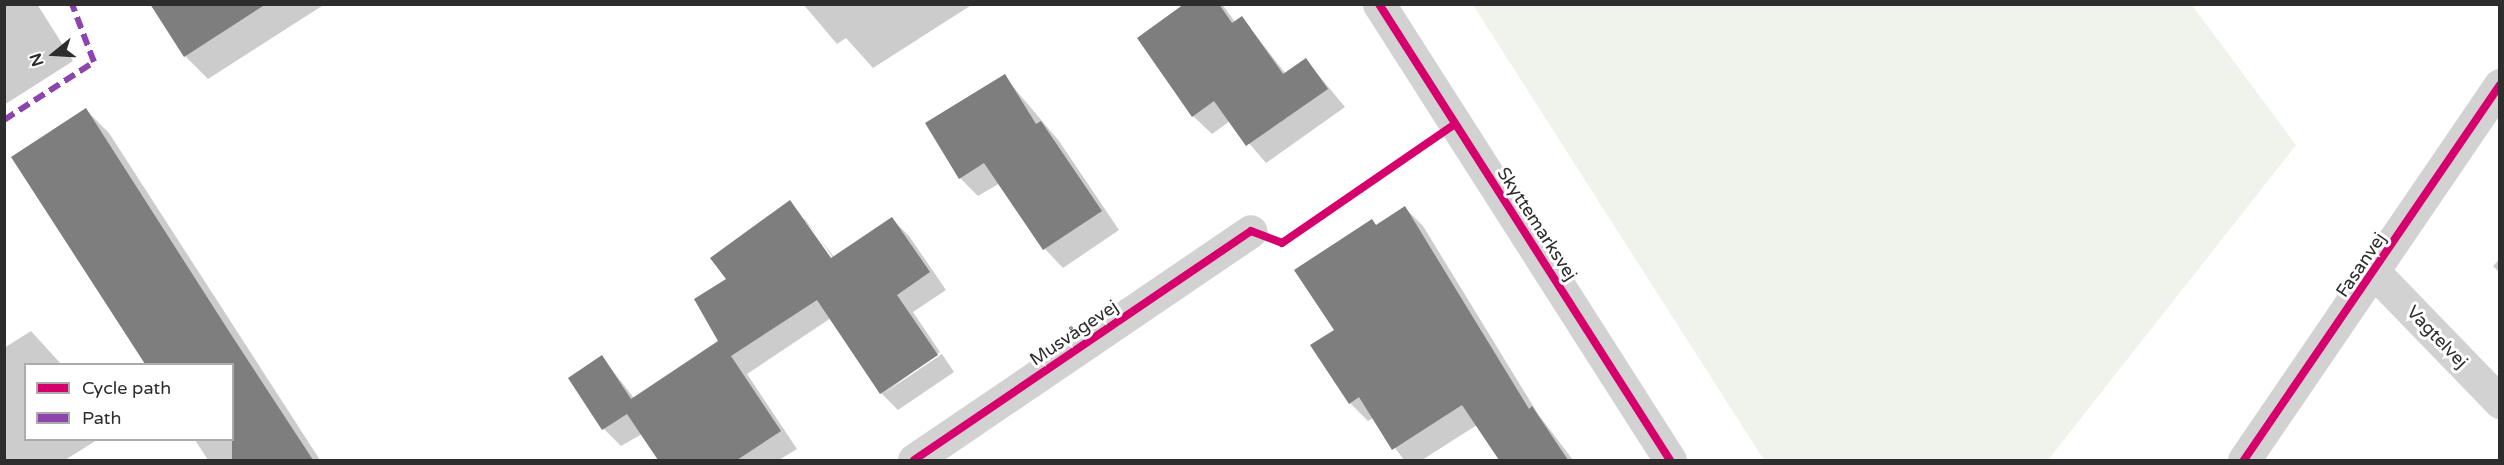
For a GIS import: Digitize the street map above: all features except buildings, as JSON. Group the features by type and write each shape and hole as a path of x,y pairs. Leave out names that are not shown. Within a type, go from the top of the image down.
{"street":[{"name":"Skyttemarksvej","path":"1379,4 1670,460"},
{"name":"Fasanvej","path":"2244,460 2375,273 2499,85"},
{"name":"Musvågevej","path":"914,460 1251,231"},
{"name":"Vagtelvej","path":"2375,273 2499,402"}],"shaded area":[{"path":"1473,5 2192,5 2296,145 2048,460 1764,460"}],"marked path":[{"path":"4,120 94,62 72,4"}],"cycle path":[{"path":"1379,4 1670,460"},
{"path":"2244,460 2500,85"},
{"path":"914,460 1251,231 1282,243 1455,124"}]}
